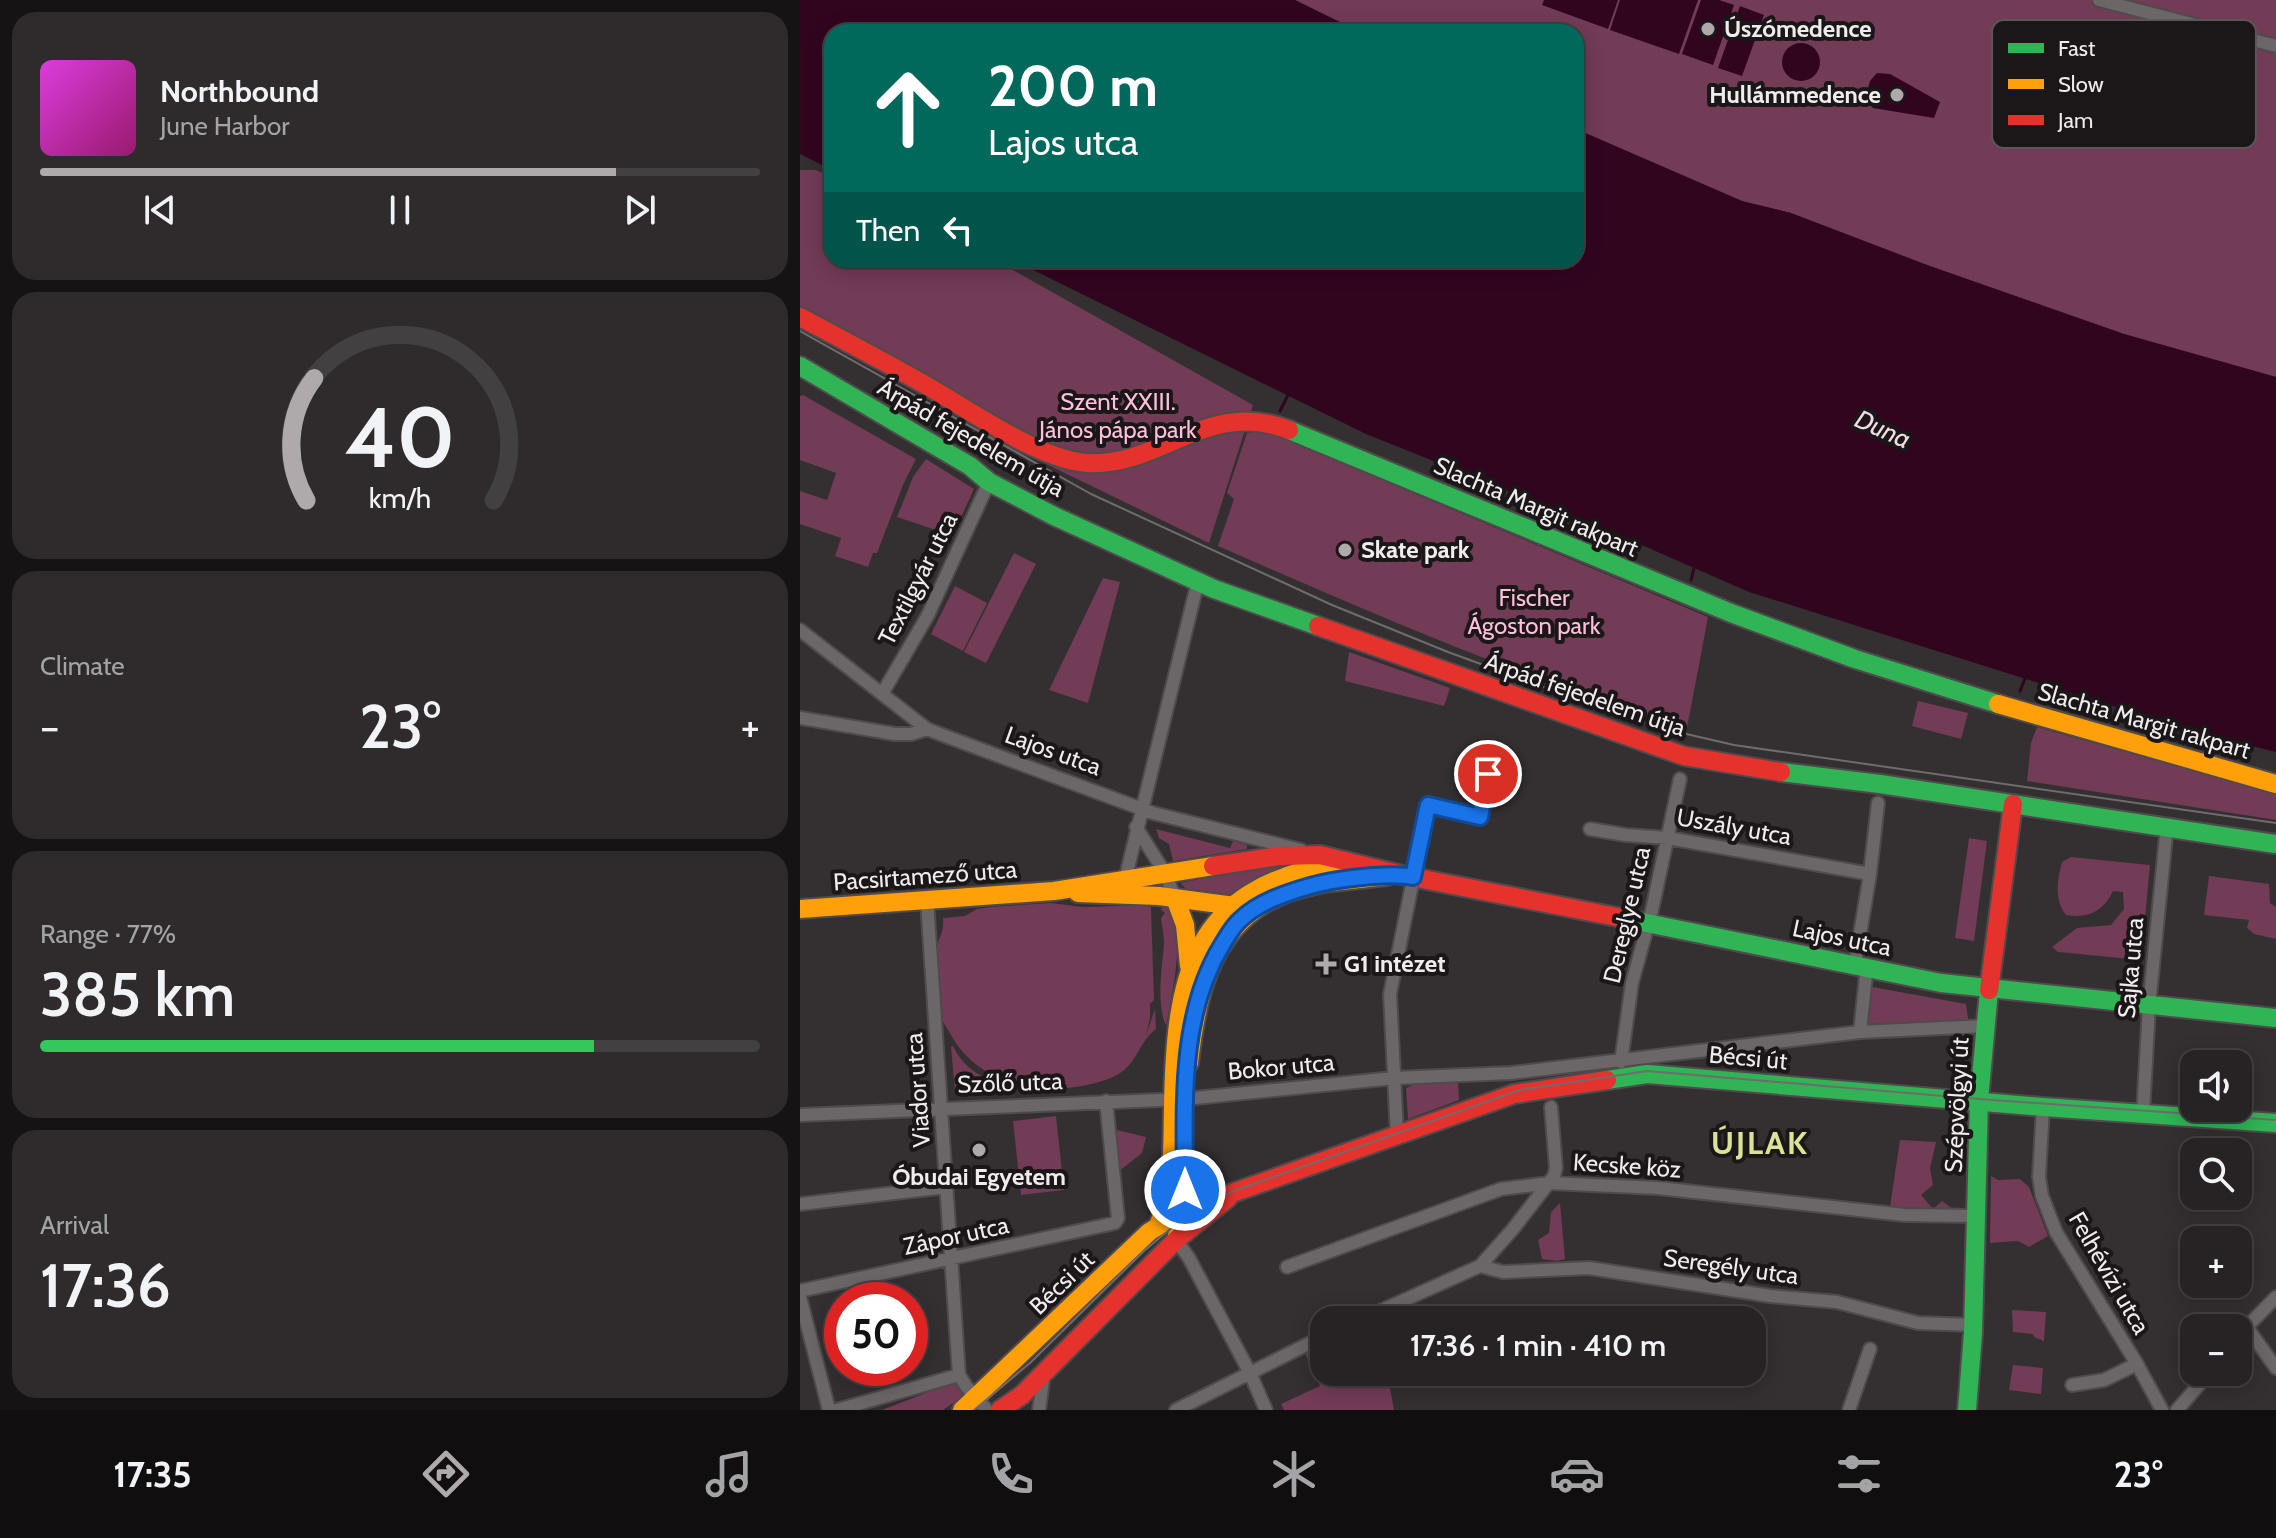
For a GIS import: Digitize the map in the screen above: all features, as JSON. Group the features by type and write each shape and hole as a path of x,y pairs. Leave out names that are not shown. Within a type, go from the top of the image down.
{"main road":[{"name":"Slachta Margit rakpart","path":"800,317 1034,447 1055,455 1100,463 1151,451 1200,428 1221,423 1261,422 1282,427 1616,567 1800,639 1946,688 2276,784"},
{"name":"Árpád fejedelem útja","path":"802,370 970,466 989,482 1098,537 1198,581 1684,756 2276,844"},
{"name":"Szépvölgyi út","path":"1967,1410 1974,1325 1979,1101 1988,990 2013,804"},
{"name":"Lajos utca","path":"1280,856 1320,855 1408,876 1941,983 2276,1018"},
{"name":"Pacsirtamező utca","path":"800,909 1054,891 1280,856"},
{"path":"1176,1240 1192,1205 1185,1190 1179,1039 1190,972 1202,940 1230,906 1278,878 1300,870 1335,864 1365,866"},
{"name":"Lajos utca","path":"1265,903 1288,892 1322,883 1408,876"},
{"name":"Pacsirtamező utca","path":"1054,891 1242,907 1265,903"},
{"path":"1184,900 1190,972"},
{"path":"1159,1223 1173,1180 1180,1099 1196,1005 1207,973 1240,920 1265,903"},
{"name":"Bécsi út","path":"962,1410 982,1404 1159,1223 1192,1205 1234,1194 1514,1094 1647,1074 2276,1123"},
{"name":"Bécsi út","path":"1000,1410 1022,1395 1176,1240 1234,1194"}],"street":[{"path":"2099,0 2176,20"},
{"path":"2256,41 2276,46"},
{"name":"Textilgyár utca","path":"882,694 928,615 989,482"},
{"path":"1125,880 1198,581"},
{"name":"Lajos utca","path":"800,630 927,729 1141,808 1320,855"},
{"path":"800,718 895,734 911,734 927,729"},
{"path":"1397,1135 1390,994 1408,876 1428,805 1480,817 1493,751"},
{"name":"Dereglye utca","path":"1621,1062 1632,983 1680,779"},
{"path":"1860,1032 1861,965 1878,803"},
{"name":"Sajka utca","path":"2143,1114 2149,1006 2167,826"},
{"path":"1136,827 1184,900"},
{"name":"Uszály utca","path":"1590,829 1668,838 1870,874"},
{"name":"Viador utca","path":"927,901 959,1375"},
{"name":"Bokor utca","path":"1180,1099 1394,1078 1511,1073 1860,1032 1985,1026"},
{"name":"Szőlő utca","path":"800,1115 1180,1099"},
{"name":"Zápor utca","path":"800,1291 1109,1225 1118,1218 1106,1101"},
{"path":"1391,1306 1480,1266 1550,1183 1556,1168 1551,1107"},
{"name":"Felhévízi utca","path":"2043,1107 2040,1186 2056,1232 2162,1410"},
{"name":"Kecske köz","path":"1287,1267 1501,1189 1550,1183 1658,1188 1905,1215 1976,1216"},
{"path":"800,1204 946,1187"},
{"path":"1176,1240 1189,1258 1250,1373 1266,1410"},
{"name":"Seregély utca","path":"1480,1266 1503,1272 1589,1268 1770,1296 1837,1302 1918,1323 1974,1325"},
{"path":"800,1297 829,1410"},
{"path":"2252,1321 2276,1297"},
{"path":"2252,1342 2276,1368"},
{"path":"1176,1410 1310,1343"},
{"path":"1849,1410 1870,1349"},
{"name":"Felhévízi utca","path":"2072,1385 2104,1380 2137,1364"},
{"path":"1039,1409 1044,1373"},
{"path":"837,1410 959,1375 982,1404"},
{"path":"2177,1410 2198,1386"},
{"path":"1022,1395 1036,1402 1039,1409"}],"green space":[{"path":"1295,0 2276,0 2276,377 2124,334 1927,265 1791,213 1742,201 1584,132 1584,24 1344,24"},
{"name":"Szent XXIII. János pápa park","path":"800,170 816,170 824,174 824,268 1009,268 1253,405 1209,543 1040,461 1045,442 800,311"},
{"path":"800,396 916,459 877,553 873,553 868,567 835,556 841,538 800,524 800,491 827,500 836,473 800,460"},
{"name":"Fischer Ágoston park","path":"1247,433 1270,433 1708,617 1687,728 1508,667 1218,546 1234,499 1227,493"},
{"path":"926,459 974,489 962,515 944,511 938,527 933,529 897,517 913,477"},
{"path":"1014,553 1036,564 986,663 964,652"},
{"path":"1103,578 1120,582 1088,703 1049,690"},
{"path":"955,586 987,603 963,651 931,634"},
{"path":"1349,652 1450,688 1444,706 1345,681"},
{"path":"1918,701 1968,713 1961,739 1912,726"},
{"path":"2037,727 2276,794 2276,820 2027,781 2031,743"},
{"path":"1156,829 1230,848 1233,841 1247,845 1247,849 1173,861 1169,844 1159,838"},
{"path":"1969,838 1987,841 1974,941 1955,938"},
{"path":"2071,857 2150,865 2141,960 2058,952 2052,947 2077,928 2111,925 2124,909 2123,892 2113,891 2105,904 2094,912 2081,916 2066,915 2058,896 2058,883 2062,862"},
{"path":"1278,863 1282,865 1281,868 1257,882 1217,897 1204,897 1180,883"},
{"path":"2209,876 2269,884 2270,903 2276,907 2276,939 2254,934 2247,928 2249,920 2204,915"},
{"path":"1051,903 1083,907 1149,905 1151,908 1154,1000 1150,1004 1146,1035 1155,1009 1156,1029 1121,1073 1070,1088 1024,1086 982,1069 965,1054 949,1032 940,1015 936,995 936,953 943,918 965,916 977,909 991,907"},
{"path":"1163,906 1171,910 1177,939 1176,968 1166,1026 1160,996"},
{"path":"1867,986 1966,1004 1969,1025 1867,1030 1863,1025"},
{"path":"953,1046 971,1069 995,1083 995,1091 959,1094 955,1091"},
{"path":"1458,1080 1459,1100 1408,1119 1406,1088 1418,1083"},
{"path":"1056,1116 1064,1190 1021,1195 1013,1121"},
{"path":"1113,1129 1146,1137 1142,1153 1118,1172"},
{"path":"1900,1140 1936,1142 1930,1168 1933,1185 1921,1195 1933,1209 1942,1201 1958,1213 1900,1213 1890,1207"},
{"path":"1991,1176 1998,1180 2020,1179 2029,1187 2048,1236 2029,1247 2018,1241 1990,1243"},
{"path":"1560,1203 1565,1259 1542,1259 1538,1240 1549,1233 1551,1212"},
{"path":"2012,1310 2046,1312 2044,1341 2033,1334 2013,1332"},
{"path":"2013,1365 2043,1368 2041,1394 2009,1390"},
{"path":"959,1380 963,1396 943,1410 882,1410"},
{"path":"1320,1386 1390,1386 1394,1410 1284,1410 1281,1404"}],"water":[{"path":"800,0 1295,0 1344,24 824,24 824,166 800,154"},
{"path":"1544,0 1618,0 1608,29 1542,5"},
{"path":"1620,0 1698,0 1679,54 1610,30"},
{"name":"Úszómedence","path":"1701,0 1719,0 1734,5 1713,65 1682,54"},
{"path":"1740,6 1764,15 1742,76 1718,68"},
{"path":"1801,43 1815,48 1820,62 1815,76 1801,81 1787,76 1782,62 1787,48"},
{"name":"Hullámmedence","path":"1877,73 1890,74 1940,102 1934,118 1873,108 1865,99 1870,81"},
{"name":"Duna","path":"1584,132 1742,201 1791,213 1927,265 2124,334 2276,377 2276,752 2192,731 1749,592 1628,539 1366,434 1029,268 1584,268"}],"waterway":[{"path":"1280,411 1288,395"},
{"path":"1691,580 1695,564"},
{"path":"2020,691 2026,676"}],"tram line":[{"path":"800,331 1091,494 1332,605 1448,652 1614,713 1734,745 2276,823"},
{"path":"974,1410 1030,1363 1144,1251 1181,1220 1231,1192 1520,1090 1647,1071 2276,1120"}],"traffic: fast":[{"path":"800,366 970,466 989,482 1054,516 1214,589 1318,626"},
{"path":"1289,430 1731,613 1855,659 1998,704"},
{"path":"1781,772 2276,844"},
{"path":"1627,919 1941,983 2276,1018"},
{"path":"1967,1410 1973,1333 1979,1100 1989,990"},
{"path":"1607,1080 1647,1074 2276,1123"}],"traffic: slow":[{"path":"1998,704 2276,784"},
{"path":"1159,1223 1171,1167 1179,1018 1187,980 1201,946 1221,917 1250,894 1288,876 1337,864"},
{"path":"800,909 1054,891 1213,866"},
{"path":"1078,893 1159,896 1242,907 1265,903 1288,892 1322,883 1387,876"},
{"path":"1175,898 1185,925 1189,966"},
{"path":"1189,1063 1196,1017 1208,972 1230,934 1265,903"},
{"path":"1176,1240 1184,1209 1185,1160"},
{"path":"962,1410 1149,1232 1184,1210"}],"traffic: jam":[{"path":"800,317 1007,433 1069,460 1088,463 1115,461 1139,455 1209,427 1233,422 1260,422 1289,430"},
{"path":"1318,626 1684,756 1781,772"},
{"path":"1989,990 2013,804"},
{"path":"1213,866 1280,856 1320,855 1402,875 1627,919"},
{"path":"1184,1210 1514,1094 1607,1080"},
{"path":"1000,1410 1022,1395 1176,1240 1228,1198"}],"place":[{"name":"Úszómedence","path":"1708,29"},
{"name":"Hullámmedence","path":"1897,95"},
{"name":"Skate park","path":"1345,550"},
{"name":"G1 intézet","path":"1326,964"},
{"name":"Óbudai Egyetem","path":"979,1150"}],"district":[{"name":"ÚJLAK","path":"1760,1143"}],"route":[{"path":"1185,1190 1185,1099 1196,1005 1211,964 1231,931 1254,910 1288,892 1351,878 1413,877 1428,805 1480,817 1488,774"}]}
